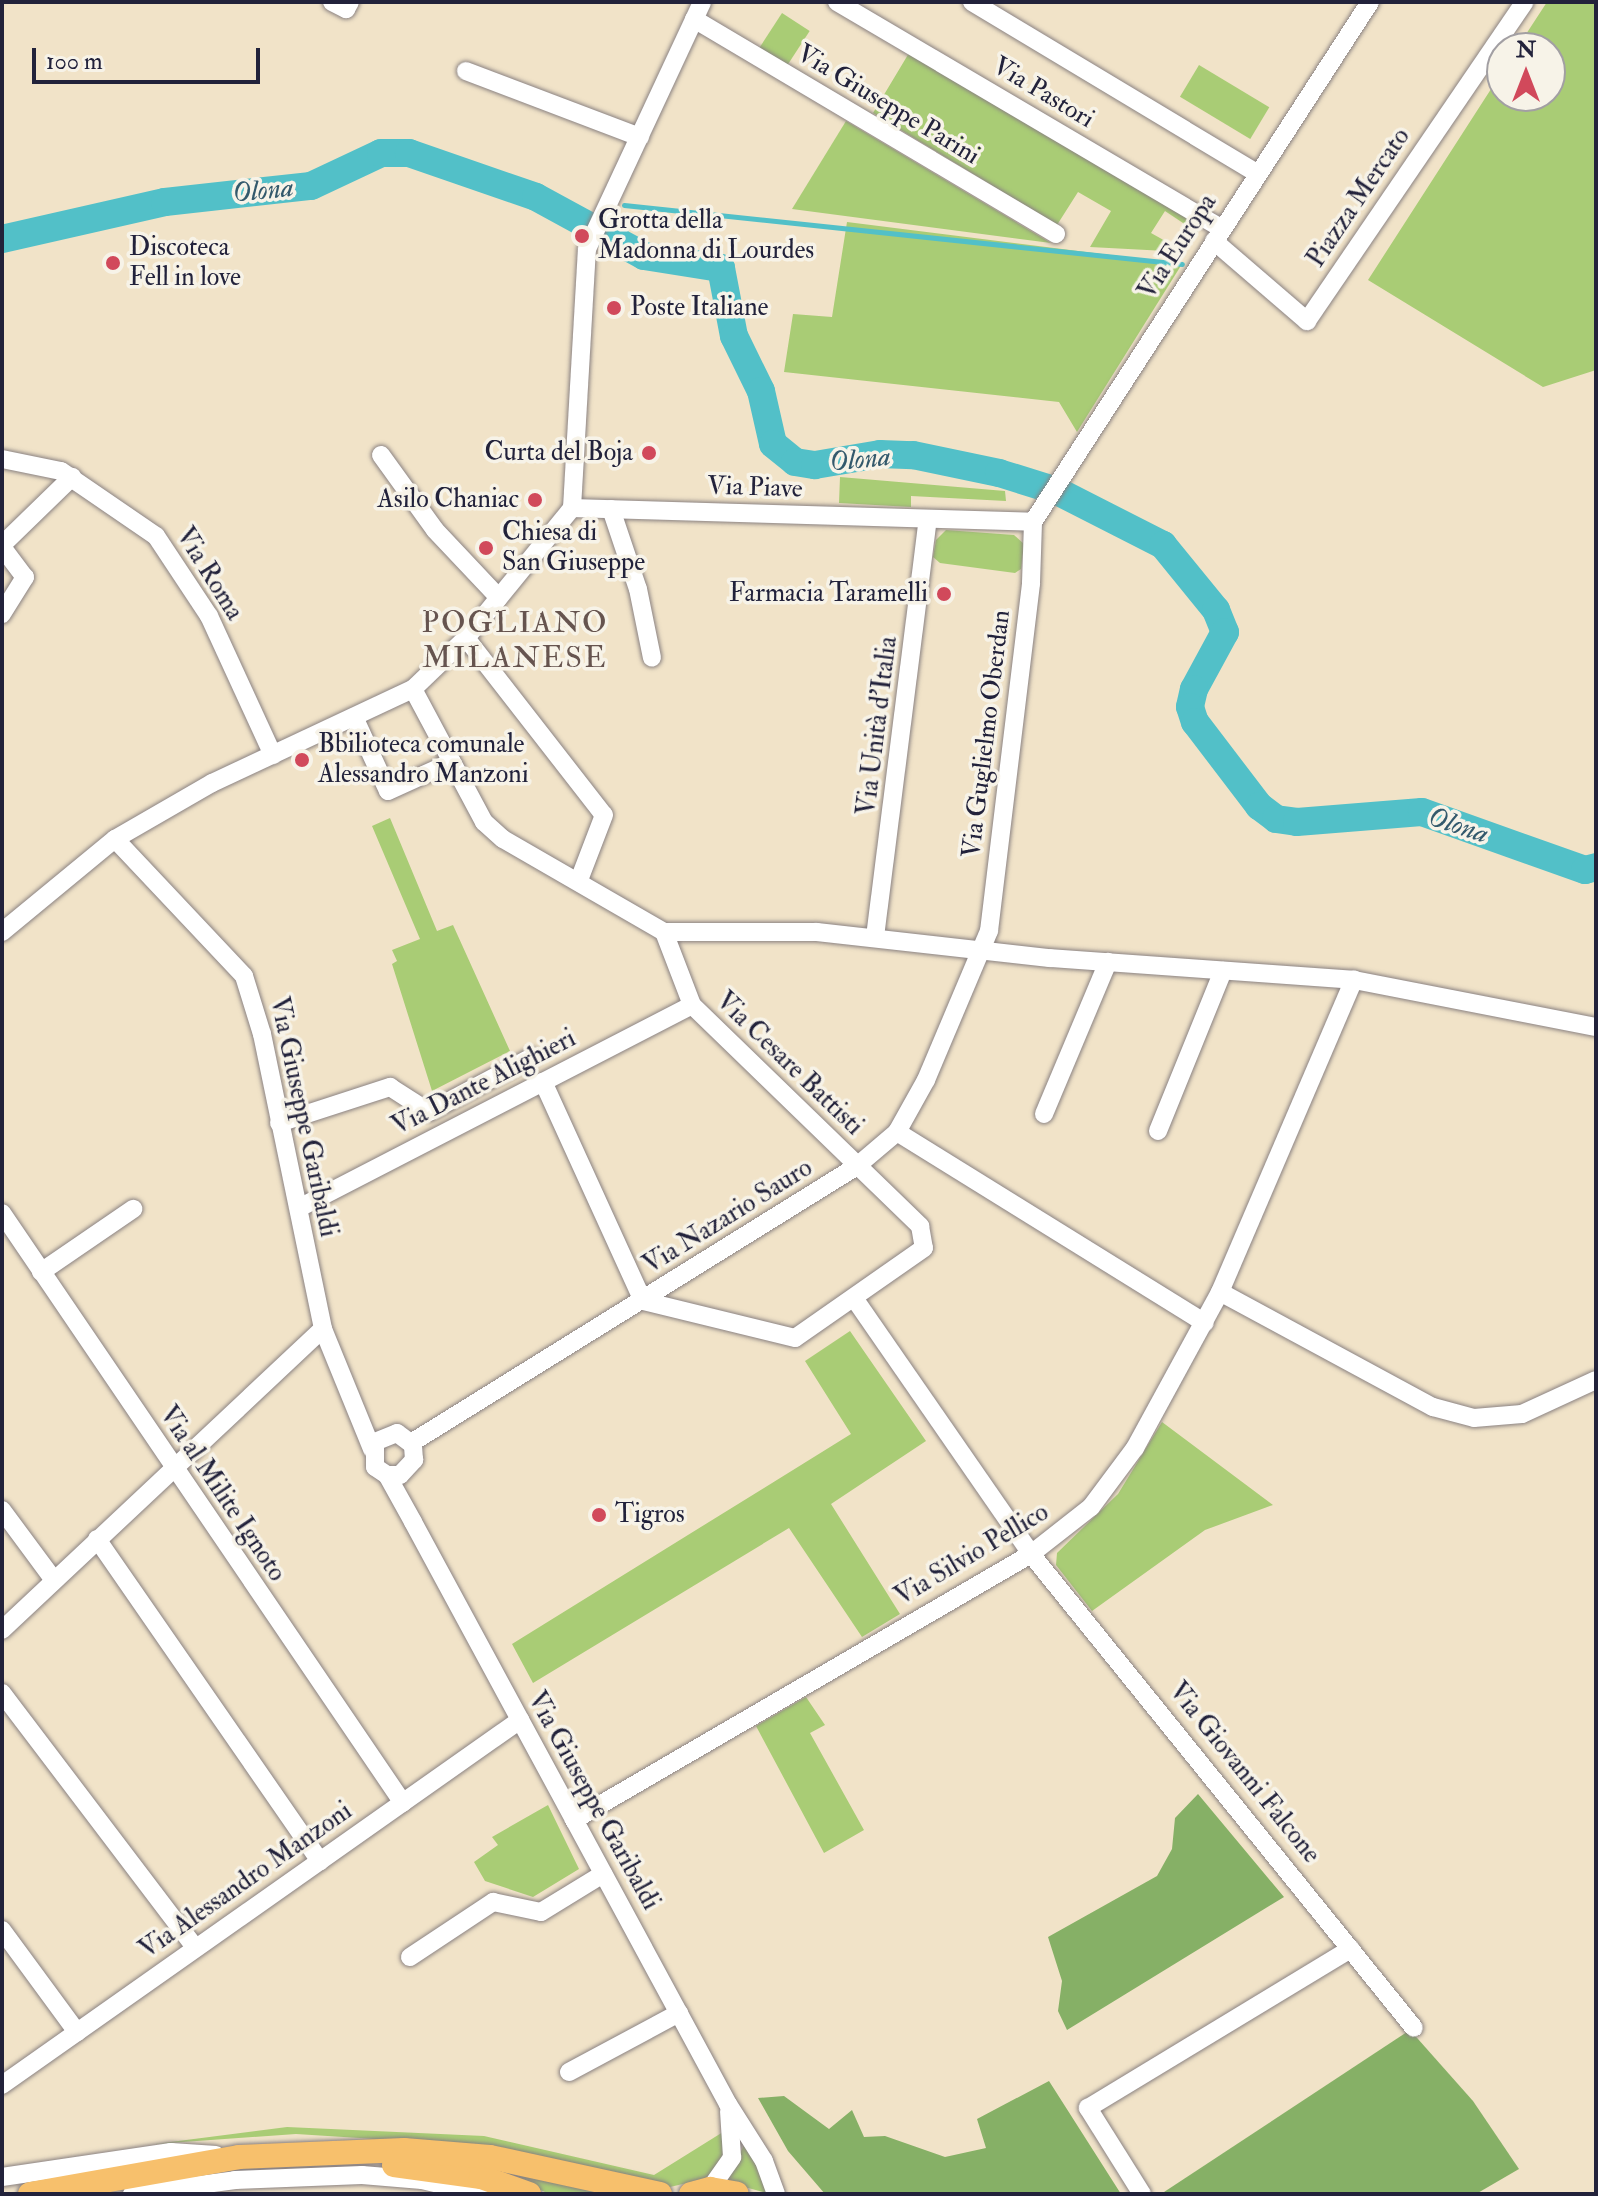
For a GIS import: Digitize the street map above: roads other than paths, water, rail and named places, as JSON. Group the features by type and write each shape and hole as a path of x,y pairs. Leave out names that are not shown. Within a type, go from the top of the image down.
{"main road":[{"path":"245,2172 311,2151 438,2150 557,2170 660,2194"},
{"path":"30,2194 245,2172 437,2168 529,2194"},
{"path":"700,2192 737,2194"}],"street":[{"path":"332,2 346,9 350,2"},
{"path":"2,932 115,839 212,783 355,719 413,689 466,638 572,508 587,249 702,2"},
{"name":"Via Pastori","path":"837,2 1218,235"},
{"path":"972,2 1257,173"},
{"name":"Via Europa","path":"1033,522 1061,474 1370,2"},
{"name":"Piazza Mercato","path":"1218,235 1307,321 1525,2"},
{"name":"Via Giuseppe Parini","path":"694,19 1056,234"},
{"path":"466,71 640,137"},
{"path":"381,455 435,530 499,598"},
{"name":"Via Roma","path":"2,459 72,477 156,536 184,573 273,755"},
{"path":"2,614 25,577 2,546 72,477"},
{"name":"Via Piave","path":"572,508 1033,522"},
{"path":"611,509 638,589 652,658"},
{"name":"Via Unità d'Italia","path":"875,937 928,520"},
{"name":"Via Guglielmo Oberdan","path":"980,951 989,931 999,857 1036,532 1033,522"},
{"path":"466,638 604,815 579,880"},
{"path":"413,689 484,822 503,839 579,880 664,932 875,937 980,951 1354,980 1596,1027"},
{"path":"355,719 388,791 452,762"},
{"name":"Via Giuseppe Garibaldi","path":"115,839 244,976 262,1034 323,1329 372,1449 375,1467 395,1474 413,1522 728,2104 764,2161 776,2194"},
{"name":"Via Cesare Battisti","path":"664,932 692,1005 920,1226 926,1240 918,1254 854,1298"},
{"name":"Via Nazario Sauro","path":"407,1438 643,1301 857,1166 897,1132 926,1080 980,951"},
{"path":"1044,1114 1108,962"},
{"path":"1158,1131 1223,971"},
{"name":"Via Silvio Pellico","path":"574,1820 1031,1554 1074,1524 1108,1489 1220,1292 1354,980"},
{"name":"Via Dante Alighieri","path":"299,1208 692,1005"},
{"path":"279,1123 390,1087 429,1112 532,1057"},
{"path":"543,1082 643,1301 790,1339 854,1298"},
{"path":"897,1132 1205,1323"},
{"path":"41,1272 133,1209"},
{"name":"Via al Milite Ignoto","path":"2,1213 172,1468 403,1803"},
{"path":"1220,1292 1433,1407 1474,1418 1522,1414 1596,1380"},
{"name":"Via Giovanni Falcone","path":"854,1298 1031,1554 1414,2028"},
{"path":"2,1630 323,1329"},
{"name":"Via Giuseppe Garibaldi","path":"353,1402 376,1426 407,1438"},
{"path":"372,1449 377,1439 407,1438 414,1460 395,1474"},
{"path":"2,1510 53,1579"},
{"path":"97,1539 320,1861"},
{"path":"2,1693 195,1947"},
{"name":"Via Alessandro Manzoni","path":"2,2085 520,1720"},
{"path":"410,1957 493,1902 541,1912 603,1874"},
{"path":"2,1930 77,2032"},
{"path":"1142,2194 1088,2108 1351,1949"},
{"path":"569,2072 679,2013"},
{"name":"Via Giuseppe Garibaldi","path":"700,2192 732,2157 728,2104"},
{"path":"2,2177 171,2152 245,2172 399,2177 480,2194"},
{"path":"132,2194 226,2188 245,2172"},
{"path":"399,2177 409,2194"}],"waterway":[{"name":"Olona","path":"2,239 165,202 311,186 381,153 409,153 536,197 644,256 721,268 734,336 761,391 773,444 795,462 815,465 880,454 913,455 999,473 1057,491 1163,545 1216,610 1225,632 1194,689 1190,707 1195,722 1259,806 1276,819 1297,822 1422,812 1585,870 1596,867"},
{"path":"624,205 1182,264"}],"place":[{"name":"Grotta della Madonna di Lourdes","path":"582,236"},
{"name":"Discoteca Fell in love","path":"113,263"},
{"name":"Poste Italiane","path":"614,308"},
{"name":"Curta del Boja","path":"649,453"},
{"name":"Asilo Chaniac","path":"535,500"},
{"name":"Chiesa di San Giuseppe","path":"486,548"},
{"name":"Farmacia Taramelli","path":"944,594"},
{"name":"Bbilioteca comunale Alessandro Manzoni","path":"302,760"},
{"name":"Tigros","path":"599,1515"}],"district":[{"name":"POGLIANO MILANESE","path":"515,640"}]}
